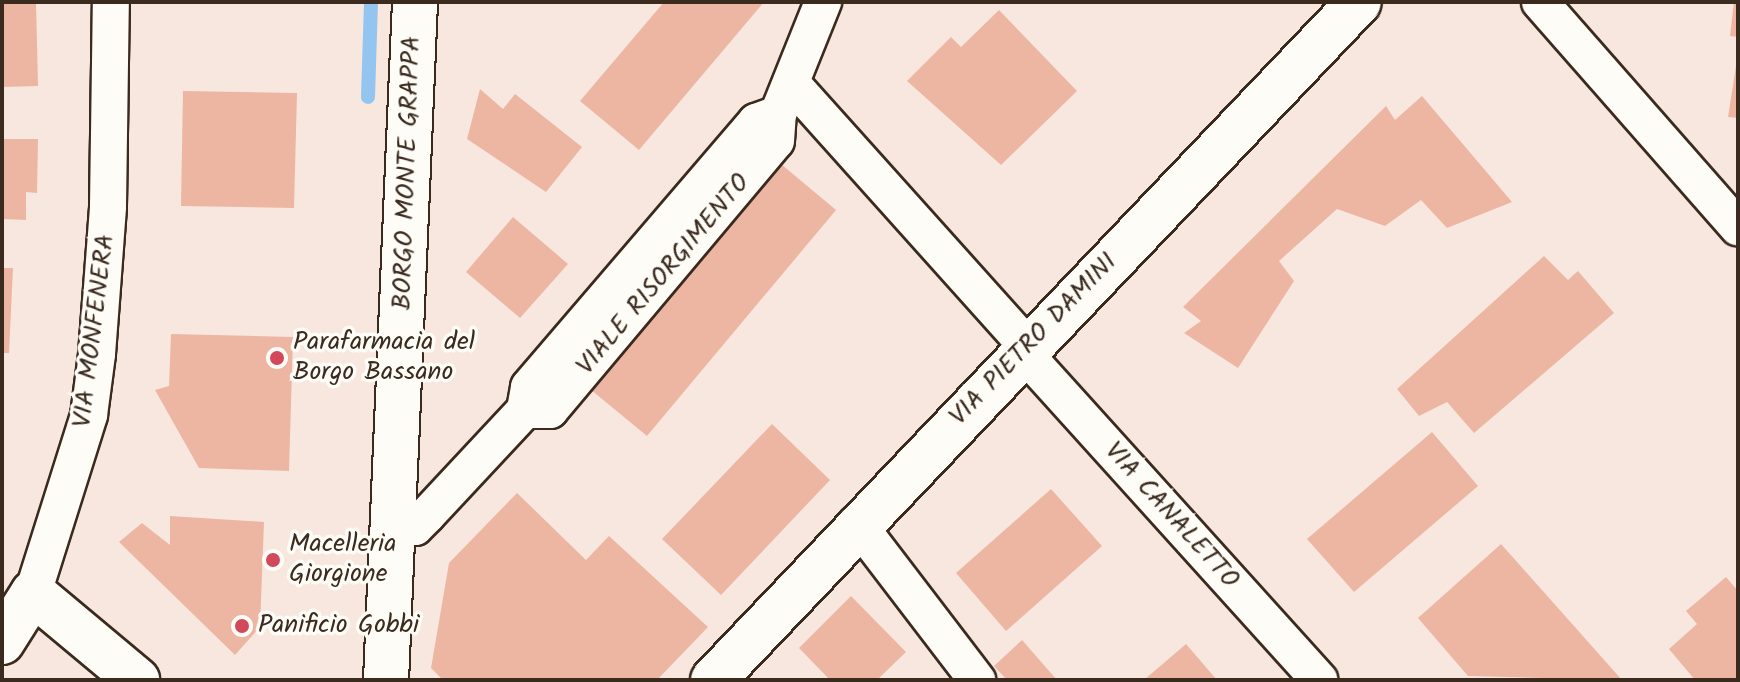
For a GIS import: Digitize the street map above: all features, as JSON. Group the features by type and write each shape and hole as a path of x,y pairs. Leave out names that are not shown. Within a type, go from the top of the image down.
{"street":[{"name":"VIA MONFENERA","path":"2,642 33,593 89,415 97,354 111,2"},
{"name":"BORGO MONTE GRAPPA","path":"386,680 395,526 415,2"},
{"path":"785,99 823,2"},
{"name":"VIA PIETRO DAMINI","path":"716,679 857,523 1359,2"},
{"path":"1540,2 1738,227"},
{"name":"VIALE RISORGIMENTO","path":"395,526 415,527 525,410 529,387 591,311 756,122 785,99"},
{"name":"VIA CANALETTO","path":"785,99 1025,350 1319,680"},
{"path":"857,523 977,680"},
{"path":"33,593 137,680"}],"building":[{"path":"2,2 36,2 38,86 2,87"},
{"path":"664,2 764,2 639,150 580,101"},
{"path":"1734,2 1738,2 1738,37 1730,36"},
{"path":"999,10 1077,91 1001,165 907,81 951,37 961,47"},
{"path":"1738,53 1738,118 1728,117"},
{"path":"480,89 503,109 515,94 582,147 546,192 467,139"},
{"path":"183,91 297,93 294,208 181,206"},
{"path":"1422,96 1512,202 1447,228 1421,200 1385,226 1337,209 1279,261 1294,281 1238,368 1184,333 1201,321 1183,307 1386,106 1395,120"},
{"path":"2,139 38,139 37,193 26,192 26,220 2,219"},
{"path":"775,159 836,210 647,436 585,385"},
{"path":"513,217 568,264 520,318 466,272"},
{"path":"1544,256 1568,280 1578,271 1614,313 1474,433 1447,402 1419,416 1397,389"},
{"path":"2,268 13,268 9,353 2,353"},
{"path":"171,334 293,337 289,471 199,468 155,390 169,386"},
{"path":"772,424 830,480 721,595 662,539"},
{"path":"1432,432 1478,486 1354,592 1307,539"},
{"path":"1051,489 1102,546 1006,631 956,573"},
{"path":"517,493 586,560 609,536 708,627 657,680 443,680 431,668 449,563"},
{"path":"170,516 264,522 260,627 235,655 119,542 142,523 170,545"},
{"path":"1501,544 1622,680 1468,676 1418,618"},
{"path":"1726,577 1738,591 1738,680 1695,680 1669,649 1697,624 1686,611"},
{"path":"851,596 906,652 877,680 830,680 799,648"},
{"path":"1022,640 1057,680 1007,680 994,666"},
{"path":"1186,644 1217,680 1144,680"}],"waterway":[{"path":"368,97 371,2"}],"place":[{"name":"Parafarmacia del Borgo Bassano","path":"277,358"},
{"name":"Macelleria Giorgione","path":"273,560"},
{"name":"Panificio Gobbi","path":"242,626"}]}
